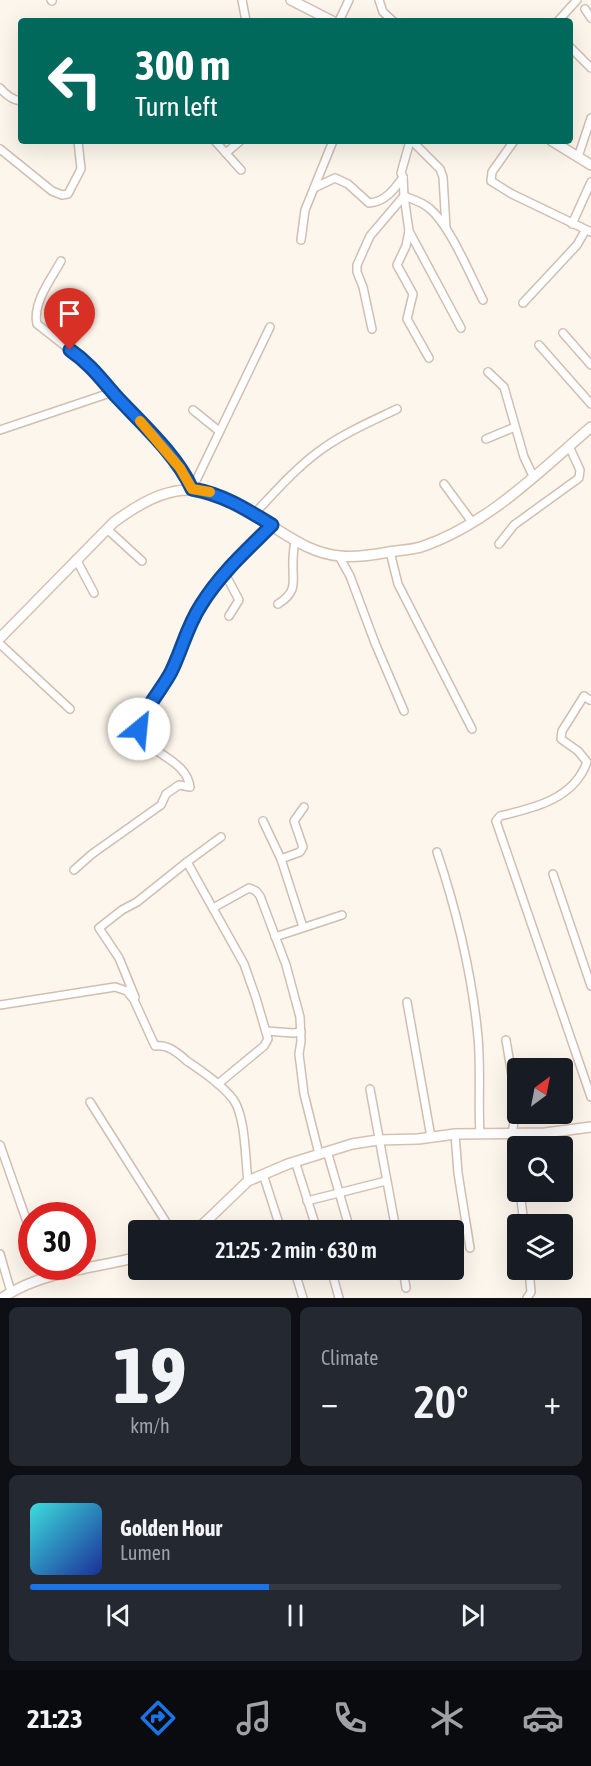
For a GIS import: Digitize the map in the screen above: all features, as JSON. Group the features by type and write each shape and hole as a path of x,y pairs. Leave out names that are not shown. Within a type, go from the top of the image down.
{"street":[{"path":"242,0 245,18"},
{"path":"291,0 326,18"},
{"path":"340,18 348,0"},
{"path":"379,0 383,12 390,18"},
{"path":"561,18 577,0"},
{"path":"585,9 591,18"},
{"path":"573,50 591,68"},
{"path":"0,88 5,94 18,100"},
{"path":"578,157 591,118"},
{"path":"0,149 52,191 62,195 68,194 81,169 78,144"},
{"path":"218,144 242,171"},
{"path":"226,153 236,144"},
{"path":"301,240 305,210 332,144"},
{"path":"410,144 401,173 404,177 409,231 406,246 398,264 414,294 407,319 429,358"},
{"path":"414,144 440,169 443,177 446,230"},
{"path":"512,144 492,172 490,181 588,231 523,303"},
{"path":"557,144 591,165"},
{"path":"314,188 335,178 348,184 369,203 387,196 404,177"},
{"path":"572,224 591,182"},
{"path":"404,196 429,208 446,230 483,300"},
{"path":"372,329 357,265 370,236 404,196"},
{"path":"409,231 461,328"},
{"path":"62,261 42,297 36,318 38,324 80,357 113,392 180,468 192,489"},
{"path":"192,489 270,327"},
{"path":"563,333 591,365"},
{"path":"539,345 591,404"},
{"path":"488,372 504,387 524,457 533,476"},
{"path":"0,430 113,392"},
{"path":"254,514 283,482 320,451 360,426 397,409"},
{"path":"193,410 219,431"},
{"path":"486,439 515,427"},
{"path":"0,638 107,529 149,500 174,491 192,489 218,495 321,553 362,556 419,548 449,535 501,503 591,427"},
{"path":"499,544 514,525 579,478 580,470 569,446"},
{"path":"444,484 472,522"},
{"path":"74,870 92,854 161,804 166,794 179,785 190,787 188,778 182,769 165,758 145,740 139,729 146,712 170,674 201,604 224,572 272,525"},
{"path":"107,529 141,561"},
{"path":"278,604 288,598 294,585 292,562 295,540"},
{"path":"390,552 398,584 472,729"},
{"path":"339,556 350,576 404,711"},
{"path":"76,559 94,593"},
{"path":"224,572 239,600 229,616"},
{"path":"0,644 70,709"},
{"path":"590,700 584,696 562,731 561,739 578,750 589,762 582,775 572,787 554,799 536,807 500,816 496,821 591,1097"},
{"path":"281,859 302,850 303,845 294,821 304,807"},
{"path":"263,821 289,877 303,927"},
{"path":"221,837 137,903 122,910 99,928 119,958 147,1027 161,1045 177,1053 218,1084 233,1099 239,1112 248,1180"},
{"path":"437,852 461,935 474,1002 479,1049 480,1134"},
{"path":"188,862 244,964 268,1039 264,1046 218,1084"},
{"path":"553,874 591,986"},
{"path":"213,908 249,888 254,889 260,896 292,986 300,1017 299,1054 306,1105 347,1220"},
{"path":"275,937 342,915"},
{"path":"0,1005 115,987 127,991 134,1000 155,1046 161,1045"},
{"path":"406,1002 430,1137"},
{"path":"266,1031 301,1032"},
{"path":"506,1040 516,1110 512,1134"},
{"path":"370,1089 394,1220"},
{"path":"90,1102 165,1220"},
{"path":"207,1220 248,1180 296,1161 352,1144 455,1134 563,1132 591,1127"},
{"path":"455,1134 458,1173 470,1248"},
{"path":"0,1145 20,1202"},
{"path":"296,1161 314,1220"},
{"path":"263,1174 278,1220"},
{"path":"307,1201 386,1181"},
{"path":"0,1254 6,1295 38,1280"},
{"path":"96,1266 128,1259"},
{"path":"297,1280 303,1298"},
{"path":"334,1280 339,1298"},
{"path":"405,1280 406,1288"},
{"path":"527,1298 531,1292 530,1280"}],"slow traffic":[{"path":"140,421 180,468 192,489 210,492"}],"route":[{"path":"70,350 92,367 180,468 192,489 211,492 227,499 272,525 224,572 201,604 170,674 146,712 139,729"}]}
